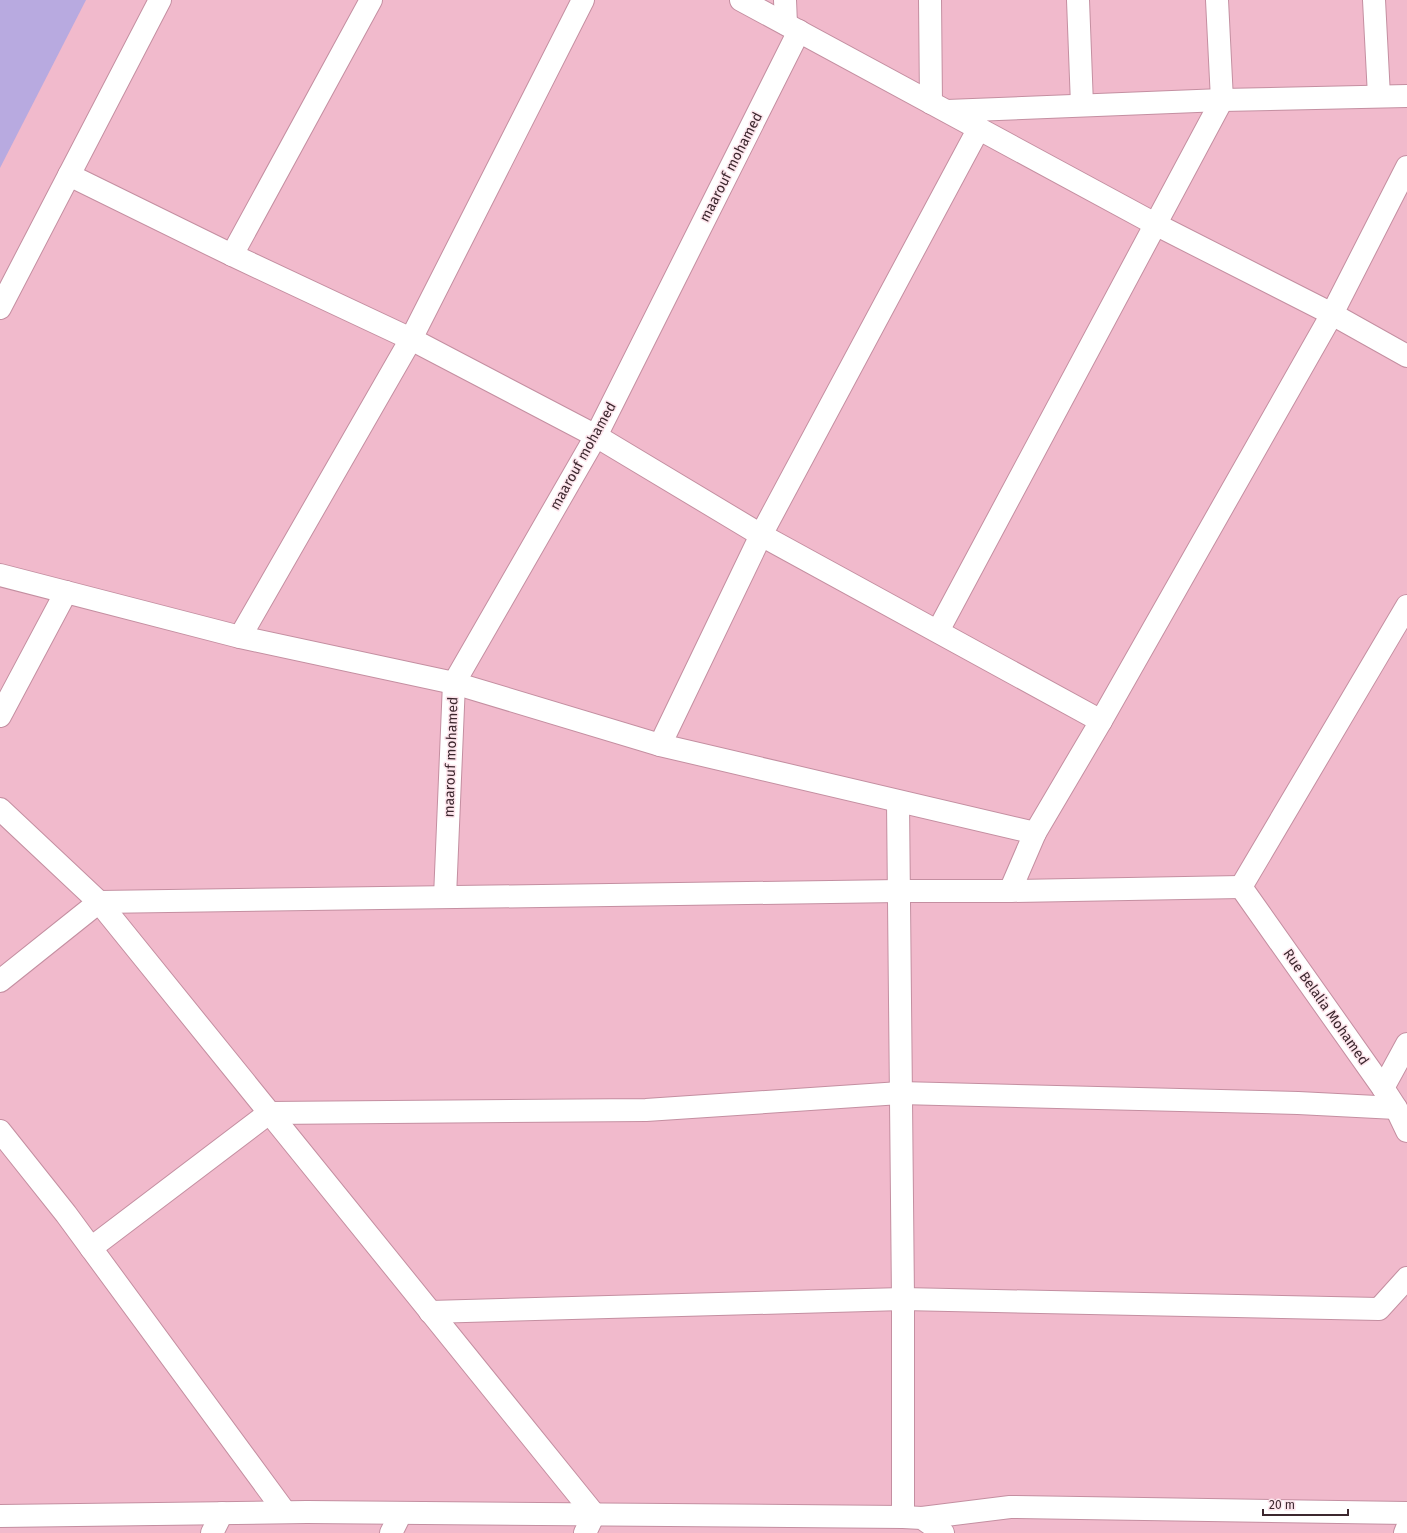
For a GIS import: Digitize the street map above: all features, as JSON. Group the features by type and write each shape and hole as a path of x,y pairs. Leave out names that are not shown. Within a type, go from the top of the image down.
{"street":[{"path":"0,308 160,0"},
{"path":"232,255 371,0"},
{"path":"240,637 411,339 583,0"},
{"path":"741,0 1155,224 1332,314 1407,356"},
{"path":"784,0 792,28"},
{"path":"930,0 939,107"},
{"path":"1078,0 1082,106"},
{"path":"938,631 1222,100 1218,0"},
{"path":"1374,0 1379,96"},
{"name":"maarouf mohamed","path":"445,897 454,683 596,436 792,28"},
{"path":"939,107 1082,106 1222,100 1407,96"},
{"path":"660,745 761,535 979,128"},
{"path":"1010,891 1036,833 1332,314 1407,167"},
{"path":"69,175 232,255 411,339 596,436 761,535 1101,721"},
{"path":"0,575 240,637 454,683 660,745 898,802 1036,833"},
{"path":"0,716 66,592"},
{"path":"0,981 99,902 1241,887 1407,606"},
{"path":"898,802 903,1299 912,1518"},
{"path":"0,810 99,902 430,1312 589,1524"},
{"name":"Rue Belalia Mohamed","path":"1241,887 1383,1088 1396,1108 1407,1131"},
{"path":"1383,1088 1407,1044"},
{"path":"91,1248 269,1113 646,1110 900,1093 1298,1103 1396,1108"},
{"path":"0,1131 66,1214 285,1512"},
{"path":"430,1312 903,1299 1379,1309 1407,1278"},
{"path":"0,1516 285,1512 401,1513 589,1524 784,1524 912,1518 1010,1507 1407,1513"},
{"path":"212,1533 222,1513"},
{"path":"391,1533 401,1513"},
{"path":"912,1518 943,1533"},
{"path":"0,1521 11,1533"},
{"path":"1405,1533 1407,1528"}],"shaded area":[{"path":"0,0 86,0 0,168"}]}
